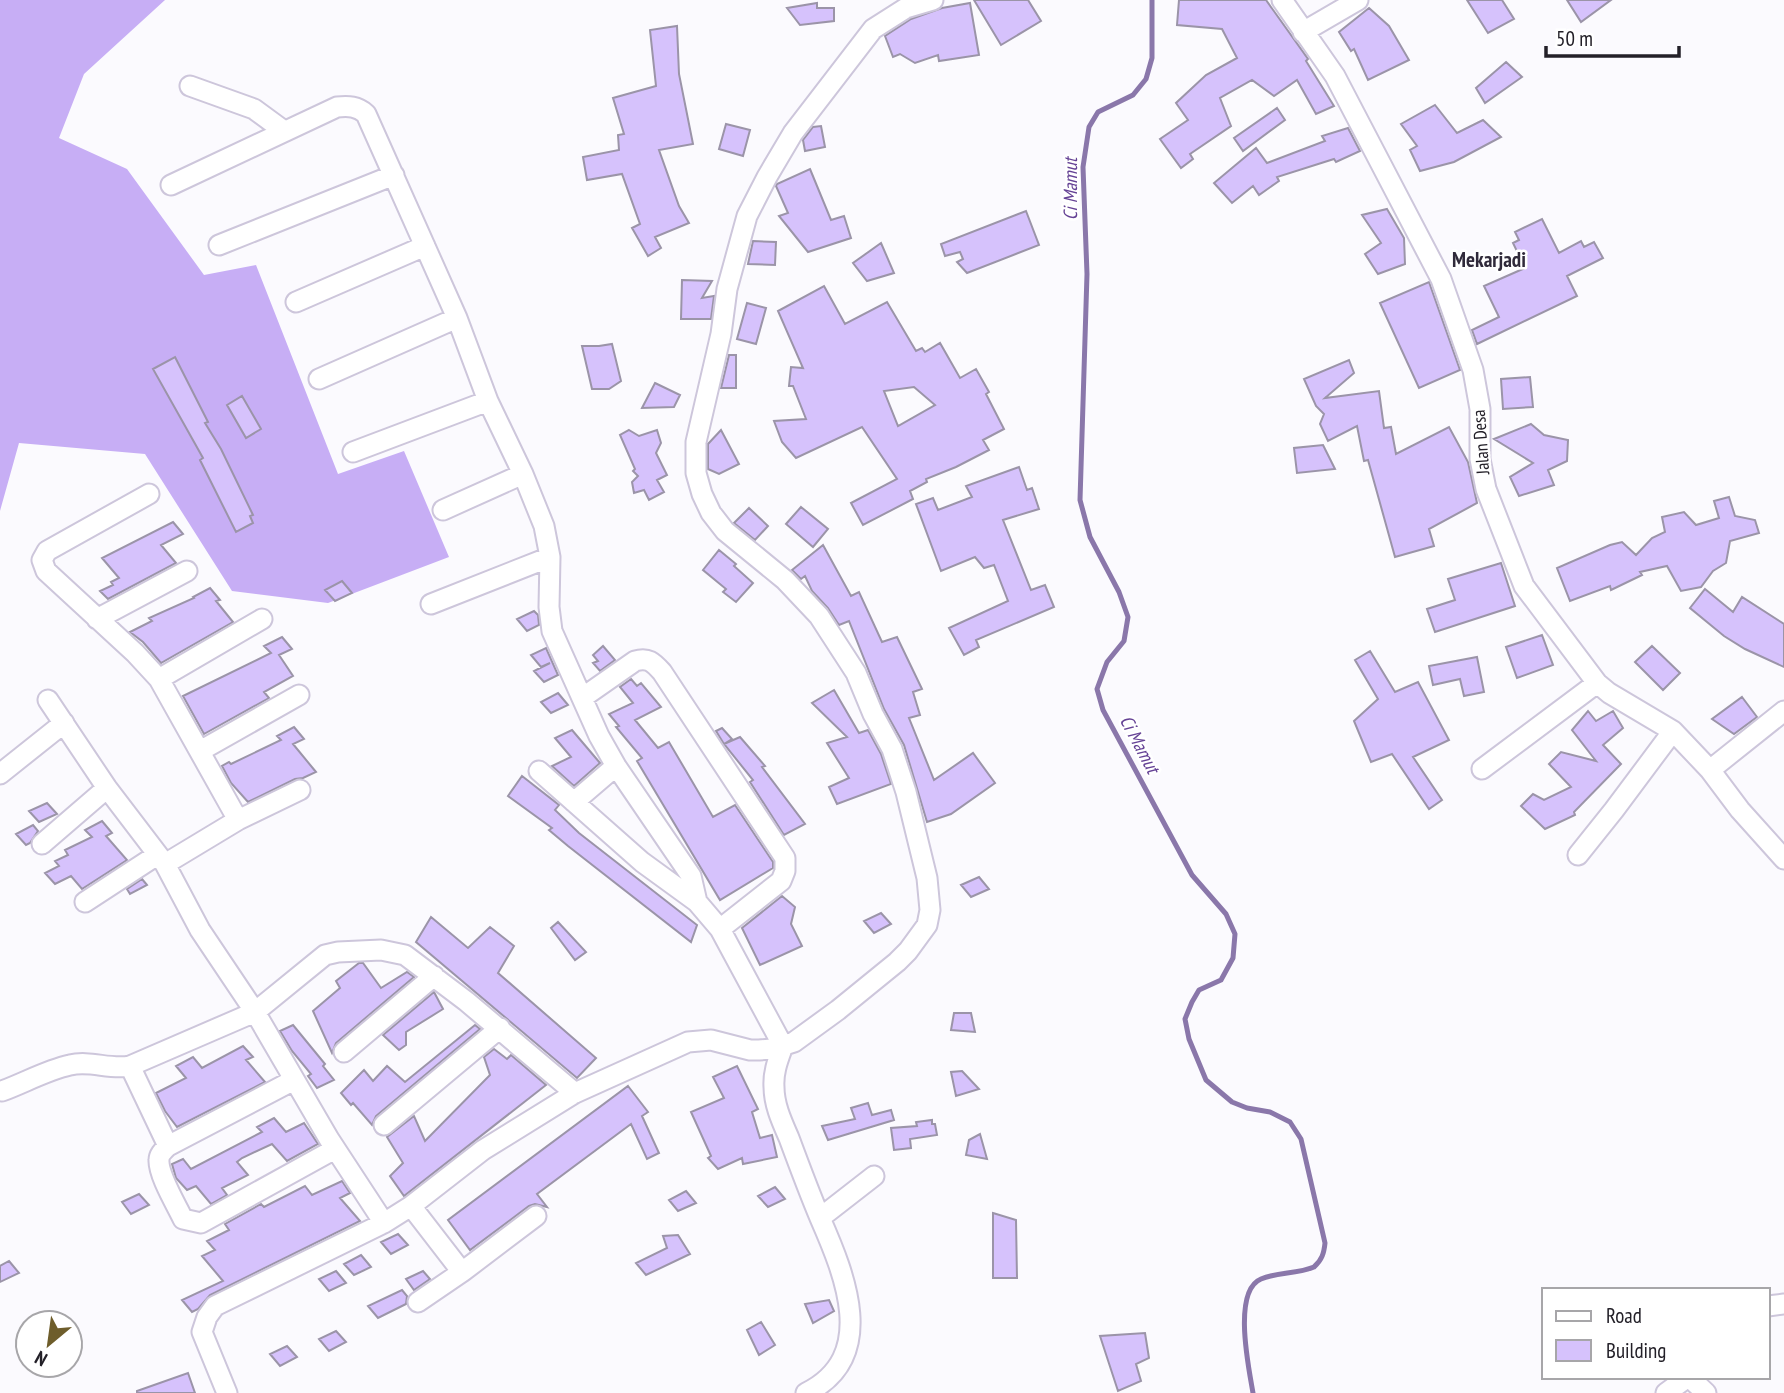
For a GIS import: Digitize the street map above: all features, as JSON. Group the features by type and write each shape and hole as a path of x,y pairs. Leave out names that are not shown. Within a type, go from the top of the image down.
{"street":[{"path":"227,1393 202,1332 207,1317 215,1306 384,1223 411,1206 482,1150 575,1093 688,1042 711,1040 750,1050 772,1049 794,1042 838,1010 908,951 928,925 930,910 927,878 906,792 892,749 873,714 856,673 819,617 785,580 725,531 711,513 696,473 696,442 721,334 727,289 747,216 767,177 793,133 873,29 906,8 933,0"},
{"name":"Jalan Desa","path":"1282,0 1335,76 1441,279 1474,370 1480,410 1482,474 1486,489 1524,586 1597,683 1673,731 1710,770 1740,810 1784,859"},
{"path":"1303,32 1358,0"},
{"path":"190,86 254,109 284,131"},
{"path":"171,184 337,107 360,108 366,114 457,318 488,401 544,526 550,557 551,631 616,766 691,876 697,902"},
{"path":"219,245 394,175"},
{"path":"296,302 425,246"},
{"path":"319,379 457,318"},
{"path":"353,452 488,401"},
{"path":"443,510 523,474"},
{"path":"149,494 44,554 42,565 159,679 238,820"},
{"path":"431,604 550,557"},
{"path":"97,619 187,571"},
{"path":"159,679 262,619"},
{"path":"582,698 635,661 643,659 653,663 662,672 785,858 785,871 781,881 720,929"},
{"path":"1482,769 1597,683"},
{"path":"200,751 299,695"},
{"path":"48,700 107,789 161,860 200,930 254,1012 335,1149 384,1223"},
{"path":"1710,770 1784,711"},
{"path":"0,774 64,723"},
{"path":"1577,855 1673,731"},
{"path":"574,802 616,766"},
{"path":"539,771 642,862 697,902 720,929 783,1046 774,1071 777,1107 835,1251 847,1294 850,1320 845,1356 836,1371 806,1393"},
{"path":"42,844 107,789"},
{"path":"85,902 161,860 300,790"},
{"path":"2,1091 71,1065 122,1068 130,1066 254,1012 331,953 393,951 405,955 434,976 500,1028 575,1093"},
{"path":"344,1052 434,976"},
{"path":"384,1125 500,1028"},
{"path":"130,1066 168,1146"},
{"path":"294,1080 168,1146 159,1157 161,1171 183,1219 201,1223 335,1149"},
{"path":"820,1218 874,1176"},
{"path":"411,1206 462,1272"},
{"path":"418,1302 536,1216"},
{"path":"1666,1393 1685,1379"},
{"path":"1690,1379 1706,1393"}],"shaded area":[{"path":"0,0 165,0 84,74 59,138 127,169 204,275 256,265 338,474 404,451 449,557 328,603 232,591 145,454 19,443 0,511"}],"building":[{"path":"974,0 1028,0 1041,21 1001,45"},
{"path":"1179,0 1266,0 1308,59 1306,61 1334,106 1316,114 1297,80 1274,96 1252,80 1220,98 1231,126 1190,154 1193,159 1181,168 1160,139 1188,120 1176,103 1206,75 1237,58 1222,29 1177,25"},
{"path":"1467,0 1502,0 1514,19 1488,33"},
{"path":"1567,0 1611,0 1581,22"},
{"path":"817,3 817,8 834,8 834,21 800,25 787,8"},
{"path":"970,3 979,55 939,61 938,55 915,63 900,54 893,57 885,36 911,19 942,8"},
{"path":"1369,8 1389,26 1409,60 1368,80 1354,49 1351,51 1339,32"},
{"path":"677,26 679,74 693,144 659,150 679,206 689,223 655,237 661,248 648,256 632,228 640,224 622,174 587,180 583,157 619,150 618,135 624,134 613,98 656,86 650,30"},
{"path":"1506,62 1522,77 1485,103 1476,88"},
{"path":"1435,105 1457,133 1483,120 1501,137 1454,162 1420,171 1410,150 1417,146 1401,124"},
{"path":"1277,108 1285,120 1243,151 1234,138"},
{"path":"726,124 750,130 743,156 719,149"},
{"path":"821,126 825,147 805,151 803,140 813,127"},
{"path":"1348,128 1360,151 1336,162 1334,159 1277,177 1279,181 1259,195 1253,186 1232,203 1214,183 1256,148 1267,163 1325,141 1322,136"},
{"path":"810,169 831,220 844,216 851,238 808,252 779,216 788,213 776,186"},
{"path":"1387,209 1404,238 1405,264 1378,274 1365,254 1381,243 1362,215"},
{"path":"1026,211 1039,245 967,273 957,262 963,259 960,252 945,256 941,244"},
{"path":"1542,219 1559,253 1581,241 1584,247 1594,242 1603,258 1567,276 1577,296 1477,344 1472,330 1499,317 1484,286 1525,268 1513,243 1519,240 1515,232"},
{"path":"753,241 776,242 775,265 748,264"},
{"path":"881,243 894,273 867,281 853,263"},
{"path":"682,280 712,281 702,298 714,296 711,319 681,319"},
{"path":"1429,282 1460,370 1419,388 1380,303"},
{"path":"824,286 845,324 887,302 916,351 922,348 925,352 940,343 960,378 976,369 1004,429 983,440 989,450 926,479 927,482 910,491 913,499 863,525 851,503 897,479 862,427 796,458 782,442 774,421 806,419 793,386 789,386 791,367 803,368 778,311","holes":["914,387 935,405 898,426 884,391"]},
{"path":"747,303 766,308 756,344 737,339"},
{"path":"612,344 621,381 609,389 592,389 582,346"},
{"path":"729,355 736,355 736,388 721,388"},
{"path":"175,357 208,422 205,423 221,449 253,515 250,516 253,523 236,532 200,460 203,458 153,369"},
{"path":"1349,360 1354,373 1325,398 1379,391 1384,428 1391,427 1396,454 1449,427 1468,462 1477,503 1429,529 1434,546 1395,557 1368,460 1364,461 1357,426 1328,441 1320,424 1324,414 1316,406 1304,379"},
{"path":"1530,377 1533,407 1503,409 1501,379"},
{"path":"655,383 680,395 674,407 642,408"},
{"path":"242,396 261,429 246,438 227,405"},
{"path":"1531,424 1544,435 1568,440 1567,461 1548,470 1554,485 1519,496 1510,477 1533,463 1494,439"},
{"path":"629,430 639,436 657,430 661,443 656,453 667,475 657,480 664,492 649,500 644,490 634,493 632,482 638,476 633,471 635,469 620,435"},
{"path":"721,430 739,464 719,474 708,469 708,444"},
{"path":"1323,445 1335,469 1297,473 1294,448"},
{"path":"1019,467 1027,490 1032,488 1039,509 1003,520 1031,590 1045,585 1054,607 976,640 979,647 964,655 949,628 1008,601 994,565 984,568 975,557 941,571 916,504 933,498 938,510 972,497 966,486"},
{"path":"1729,497 1735,516 1755,520 1759,533 1730,541 1726,563 1713,571 1701,587 1681,591 1667,566 1640,572 1642,575 1611,590 1610,586 1570,601 1557,568 1622,542 1636,555 1652,538 1665,532 1662,517 1684,512 1696,525 1719,518 1714,501"},
{"path":"801,507 828,529 813,547 786,524"},
{"path":"749,508 768,526 755,540 734,523"},
{"path":"173,522 183,534 161,545 176,563 108,599 100,591 113,585 111,582 119,578 102,558"},
{"path":"823,545 851,596 859,592 882,642 897,637 922,689 913,692 920,715 909,718 934,780 973,753 995,783 951,814 927,822 904,745 884,709 849,621 839,625 812,591 805,576 801,579 792,570"},
{"path":"719,550 753,583 736,602 723,592 726,589 703,570"},
{"path":"1501,563 1515,606 1435,632 1427,609 1455,600 1448,579"},
{"path":"342,581 352,593 335,601 325,590"},
{"path":"210,588 220,600 216,601 233,622 161,663 143,642 130,632 152,621 149,618"},
{"path":"1705,589 1733,612 1742,597 1784,624 1784,667 1724,636 1690,608"},
{"path":"534,611 538,615 539,625 527,631 517,619"},
{"path":"1542,635 1553,665 1517,678 1506,647"},
{"path":"282,637 292,649 279,655 293,676 264,692 269,698 204,734 183,696 271,653 264,646"},
{"path":"603,646 615,660 600,671 593,663 598,661 593,655"},
{"path":"1652,646 1680,673 1663,690 1635,662"},
{"path":"546,648 558,675 544,682 534,671 550,663 541,667 531,655"},
{"path":"1370,651 1395,692 1418,682 1449,740 1413,757 1442,800 1429,809 1392,754 1371,762 1354,721 1378,699 1355,660"},
{"path":"1477,657 1484,692 1464,696 1460,679 1433,685 1429,666"},
{"path":"631,679 637,686 641,683 661,707 635,720 658,748 669,742 713,817 735,805 773,862 773,868 720,900 637,761 642,758 616,727 619,726 609,714 633,703 620,687"},
{"path":"834,690 859,733 868,730 881,754 891,784 837,804 829,787 849,778 827,743 847,737 812,703"},
{"path":"558,693 568,705 551,713 541,702"},
{"path":"1742,697 1757,717 1734,734 1712,719"},
{"path":"1588,711 1596,721 1613,711 1623,728 1603,745 1621,764 1574,812 1575,815 1545,829 1521,806 1533,794 1544,800 1571,787 1549,764 1561,752 1596,761 1572,730"},
{"path":"294,727 304,739 293,744 316,772 248,802 231,783 222,766 281,740 277,736"},
{"path":"722,728 732,739 724,744 716,731"},
{"path":"572,730 600,763 574,786 552,766 571,757 555,738"},
{"path":"740,737 765,766 762,767 805,824 784,835 750,782 753,780 724,744"},
{"path":"522,776 559,805 555,810 579,833 697,925 691,942 568,846 549,830 552,828 508,796"},
{"path":"47,803 57,814 39,822 29,811"},
{"path":"102,821 112,833 106,836 127,860 82,889 71,876 55,884 45,873 59,866 55,861 68,855 65,850 92,837 85,830"},
{"path":"33,825 38,831 26,845 16,834"},
{"path":"979,877 989,889 971,897 961,885"},
{"path":"142,879 147,885 130,894 127,889"},
{"path":"782,896 795,907 791,924 802,946 760,965 742,928"},
{"path":"881,913 891,924 874,933 864,921"},
{"path":"431,917 468,948 490,927 514,946 498,973 596,1058 577,1078 416,942"},
{"path":"558,922 586,952 575,960 551,928"},
{"path":"359,963 363,963 381,988 407,972 414,977 336,1043 332,1053 313,1011 340,988 336,981"},
{"path":"434,992 443,1009 406,1032 406,1045 399,1050 383,1035"},
{"path":"954,1013 971,1013 975,1032 951,1030"},
{"path":"293,1025 325,1064 323,1066 334,1080 317,1088 308,1076 311,1074 280,1031"},
{"path":"475,1025 480,1029 376,1116 372,1125 341,1093 364,1070 373,1081 387,1066 405,1082"},
{"path":"243,1046 253,1057 246,1060 265,1082 177,1127 156,1093 186,1078 176,1066 193,1057 202,1068"},
{"path":"494,1049 507,1059 511,1055 546,1085 404,1196 390,1176 403,1163 387,1137 414,1116 425,1141 490,1075 484,1057"},
{"path":"737,1066 758,1109 752,1112 760,1138 772,1135 777,1157 743,1164 742,1158 718,1169 708,1158 711,1156 691,1112 724,1098 713,1077"},
{"path":"962,1071 979,1089 956,1096 951,1072"},
{"path":"628,1086 648,1112 642,1116 659,1153 647,1159 631,1124 537,1194 547,1207 535,1204 529,1206 470,1250 448,1220"},
{"path":"868,1103 872,1115 891,1110 894,1120 828,1140 822,1126 855,1119 851,1108"},
{"path":"274,1118 286,1132 304,1123 318,1144 287,1161 272,1144 242,1158 237,1162 248,1175 222,1188 227,1195 211,1204 196,1186 187,1190 176,1178 172,1164 183,1159 191,1169 262,1132 257,1127"},
{"path":"932,1120 937,1135 910,1139 911,1148 894,1150 891,1128 917,1126 916,1122"},
{"path":"980,1134 987,1159 966,1155 969,1140"},
{"path":"342,1181 350,1193 340,1198 360,1221 210,1295 192,1312 182,1300 223,1281 202,1256 215,1250 207,1241 229,1230 225,1224 261,1204 264,1207 305,1186 312,1195"},
{"path":"775,1187 785,1199 768,1207 758,1196"},
{"path":"686,1191 696,1203 678,1211 669,1200"},
{"path":"139,1194 149,1205 131,1214 122,1202"},
{"path":"993,1213 1016,1220 1017,1278 993,1278"},
{"path":"398,1234 408,1245 391,1254 381,1242"},
{"path":"678,1235 690,1254 646,1275 636,1263 667,1248 663,1236"},
{"path":"361,1255 371,1267 354,1275 344,1264"},
{"path":"9,1261 19,1273 0,1282 0,1266"},
{"path":"336,1271 346,1283 329,1291 319,1279"},
{"path":"423,1271 430,1279 414,1290 406,1279"},
{"path":"402,1290 407,1296 406,1304 378,1318 368,1306"},
{"path":"829,1300 834,1311 813,1323 805,1304"},
{"path":"761,1322 775,1345 759,1355 747,1330"},
{"path":"336,1331 346,1342 329,1351 319,1339"},
{"path":"1145,1333 1149,1358 1136,1364 1141,1381 1118,1391 1100,1336"},
{"path":"287,1346 297,1357 280,1366 270,1354"},
{"path":"188,1373 195,1393 137,1393 137,1391"}],"waterway":[{"name":"Ci Mamut","path":"1152,0 1152,58 1146,79 1133,95 1098,112 1089,127 1083,167 1087,274 1080,500 1090,537 1119,592 1128,617 1124,641 1107,662 1097,689 1103,710 1192,875 1226,914 1235,934 1233,958 1221,980 1199,990 1192,1002 1185,1019 1189,1039 1206,1080 1232,1102 1270,1112 1290,1122 1301,1139 1325,1243 1322,1256 1314,1267 1267,1277 1252,1286 1247,1298 1245,1332 1253,1393"}],"district":[{"name":"Mekarjadi","path":"1489,260"}]}
